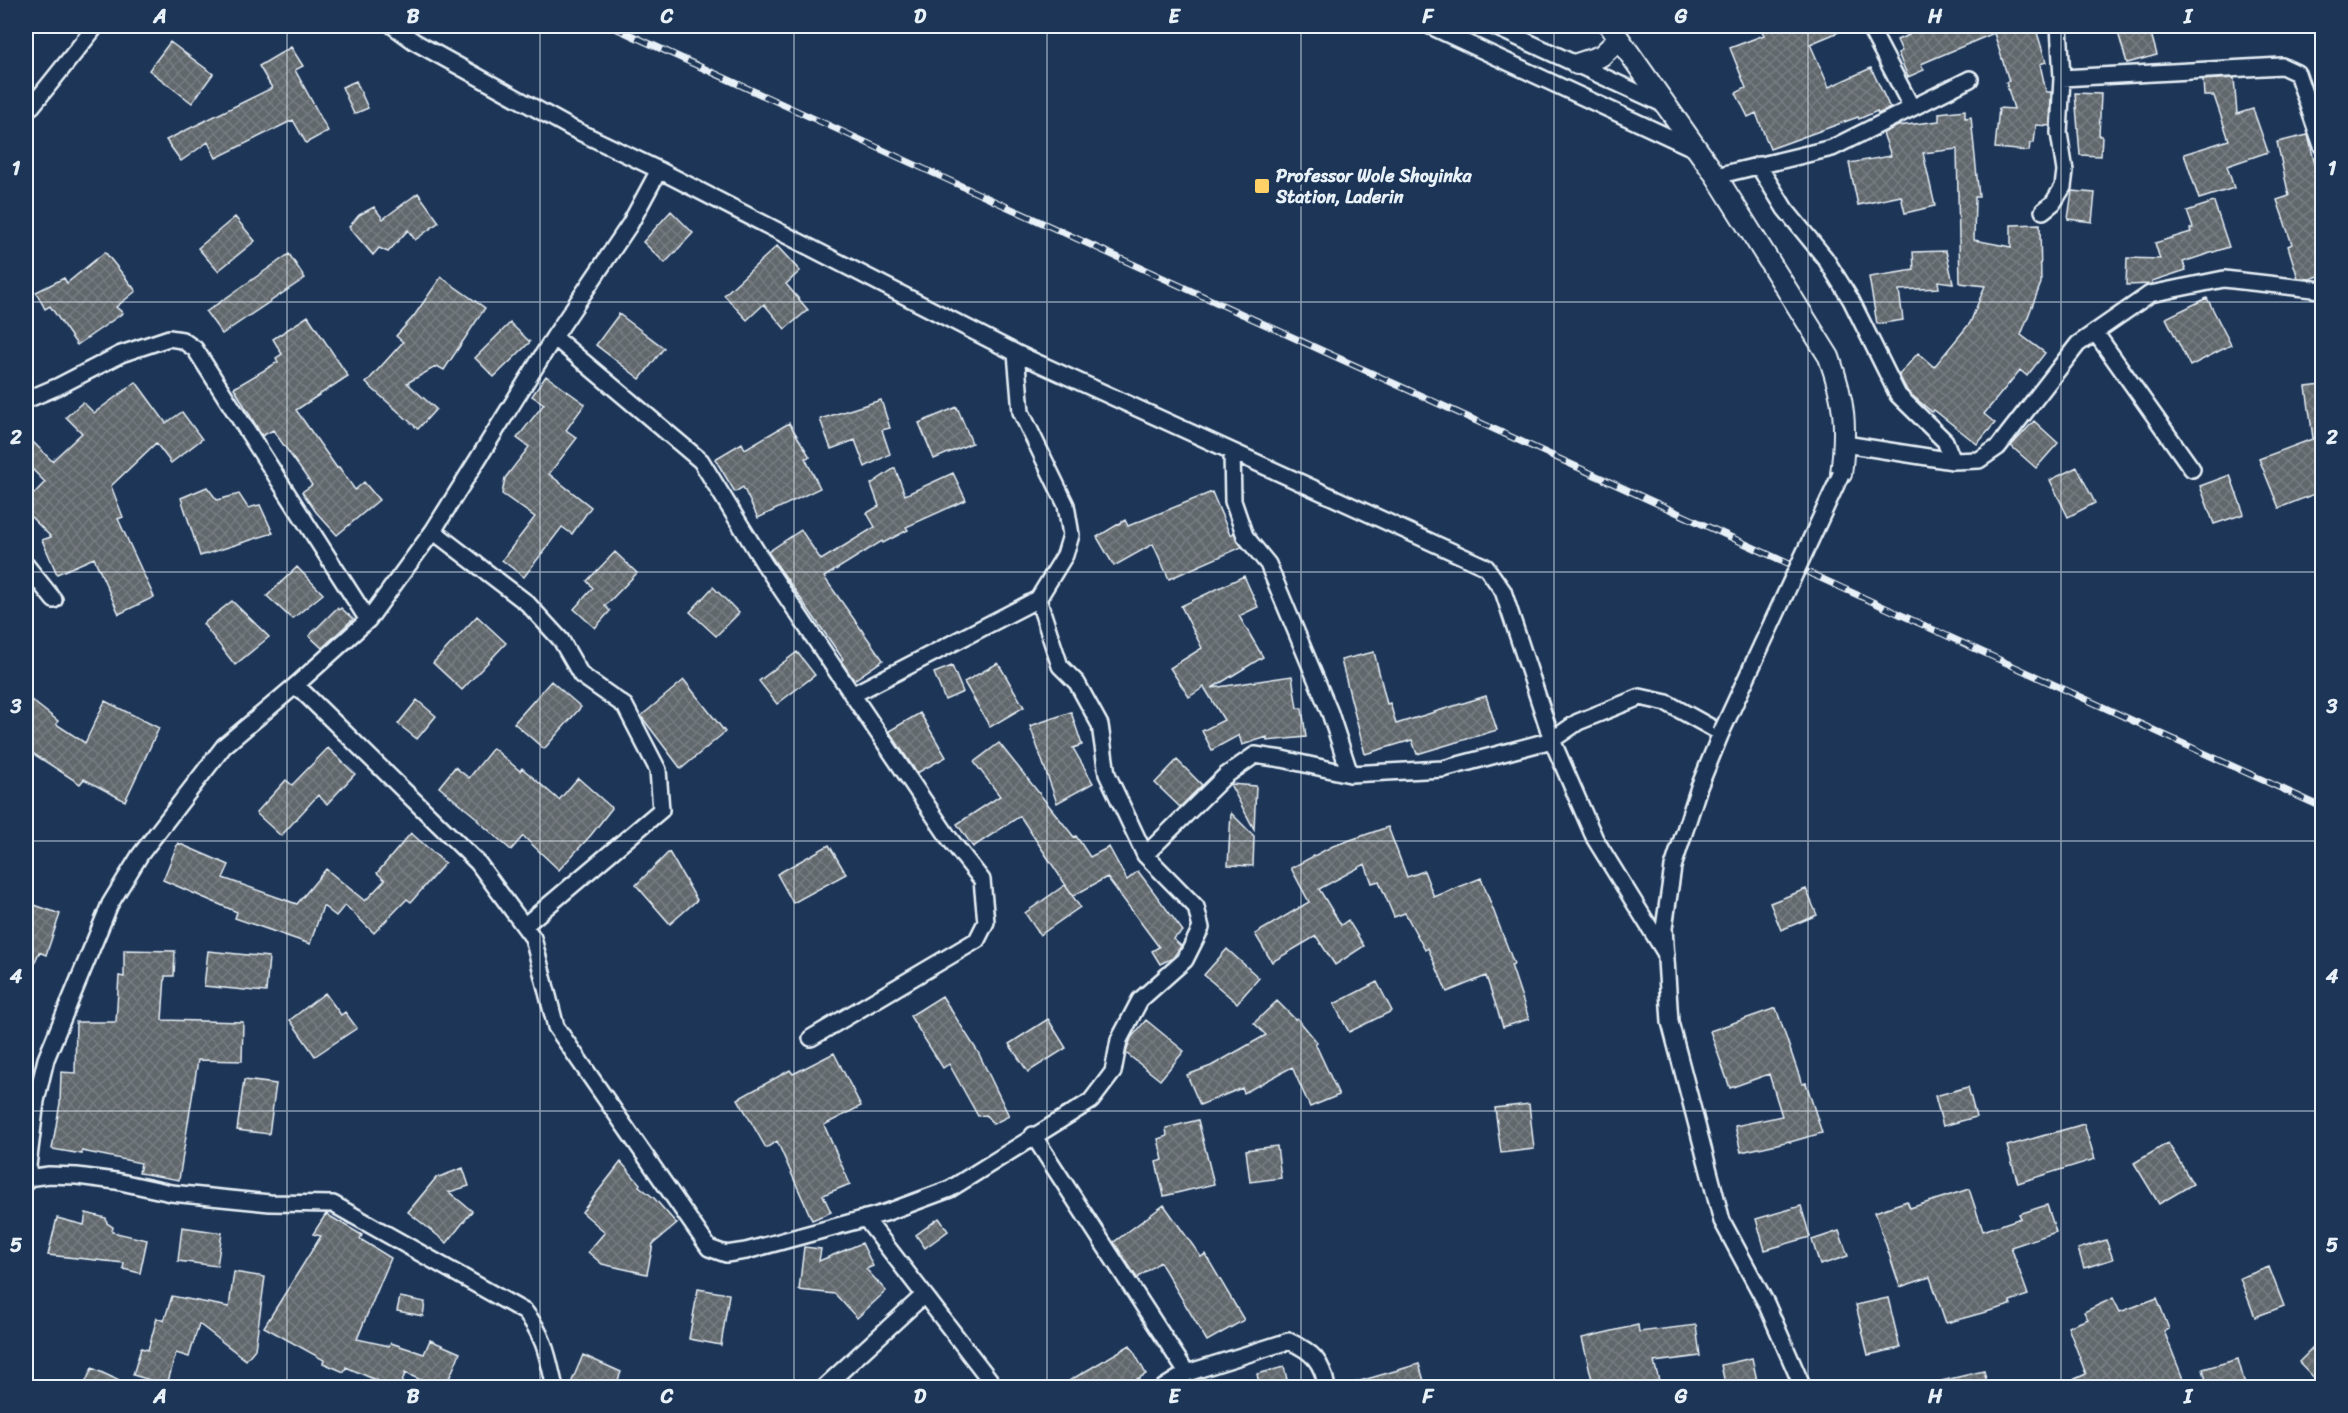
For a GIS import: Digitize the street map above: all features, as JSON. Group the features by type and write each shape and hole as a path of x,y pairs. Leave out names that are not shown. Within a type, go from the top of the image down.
{"street":[{"path":"26,110 32,106 96,26"},
{"path":"393,26 415,42 572,128 659,170 1016,353 1486,567 1503,591 1552,740 1595,839 1666,954"},
{"path":"1430,26 1698,150"},
{"path":"1493,26 1667,106"},
{"path":"1869,26 1912,108"},
{"path":"2043,211 2053,203 2064,188 2065,171 2059,133 2062,78 2059,26"},
{"path":"1577,64 1601,56 1614,32 1716,176 1829,357 1839,385 1846,427 1841,474 1721,734 1699,788 1673,867 1664,928 1670,1022 1722,1221 1766,1304 1803,1388"},
{"path":"1526,70 1537,46"},
{"path":"2062,78 2282,66 2297,73 2322,146"},
{"path":"1716,176 1832,148 1970,79"},
{"path":"1758,165 1785,209 1825,258 1851,300 1898,395 1945,441 1953,461"},
{"path":"555,1388 544,1342 537,1326 525,1312 333,1204 270,1203 171,1193 116,1181 77,1176 49,1175 26,1180 36,1101 46,1059 110,904 140,855 224,746 368,620 433,531 554,337 630,224 659,170"},
{"path":"1845,444 1953,461 1979,460 1998,447 2078,344 2150,294 2223,279 2322,290"},
{"path":"2095,332 2192,469"},
{"path":"554,337 701,461 765,565 852,695 949,838 982,880 986,922 977,940 811,1038"},
{"path":"26,400 122,354 170,339 182,340 195,349 368,620"},
{"path":"852,695 1038,599 1065,555 1071,535 1066,505 1021,412 1016,353"},
{"path":"1233,452 1233,501 1245,537 1268,564 1330,713 1350,774"},
{"path":"433,531 527,603 561,640 581,675 625,706 658,770 661,810 524,926"},
{"path":"26,565 54,600"},
{"path":"296,685 478,863 533,938 556,1027 709,1248 726,1254 746,1251 865,1218 950,1189 1033,1135 1092,1101 1113,1072 1119,1040 1140,1000 1185,960 1201,928 1196,907 1145,855 1107,774 1100,725 1077,683 1060,666 1038,599"},
{"path":"1145,855 1225,776 1254,755 1350,774 1443,770 1552,740 1578,722 1640,697 1667,703 1721,734"},
{"path":"1033,1135 1187,1372"},
{"path":"865,1218 996,1388"},
{"path":"823,1388 924,1295"},
{"path":"1163,1388 1187,1372 1289,1341 1309,1350 1323,1371 1327,1388"}],"building":[{"path":"1775,26 1853,26 1810,44 1829,87 1871,68 1890,108 1878,114 1877,111 1859,119 1858,117 1770,149 1756,113 1748,117 1736,93 1746,88 1730,48 1764,35 1762,31"},
{"path":"1903,26 2035,26 2046,62 2040,64 2046,92 2051,92 2050,126 2036,125 2034,143 2030,143 2029,151 1995,148 1999,108 2014,109 2006,82 2009,81 1994,33 1921,64 1924,70 1908,77 1898,53 1902,51 1897,40 1909,35"},
{"path":"2129,26 2149,26 2157,55 2127,63 2117,29"},
{"path":"170,42 213,74 192,103 149,70"},
{"path":"291,47 303,66 295,70 328,131 306,143 293,120 216,158 208,142 181,161 166,140 272,88 259,66"},
{"path":"2234,78 2237,114 2253,109 2268,152 2227,166 2234,188 2199,199 2184,154 2229,140 2214,96 2204,96 2203,80"},
{"path":"356,81 368,108 354,114 342,87"},
{"path":"2075,93 2101,94 2099,136 2102,136 2101,156 2080,155"},
{"path":"1965,110 1965,118 1971,117 1979,197 1975,197 1974,240 2011,247 2011,225 2040,224 2041,283 2021,335 2045,353 2027,376 2020,370 1984,414 1995,423 1977,444 1908,392 1899,375 1918,353 1934,367 1970,323 1985,286 1960,283 1957,149 1923,153 1935,206 1905,213 1901,196 1858,205 1849,163 1891,156 1883,133 1898,126 1939,121 1939,113"},
{"path":"2308,135 2320,186 2322,186 2322,275 2310,279 2298,278 2288,246 2292,244 2277,200 2289,196 2277,142"},
{"path":"2072,191 2095,193 2092,222 2068,219"},
{"path":"418,193 439,222 415,240 408,230 388,252 379,248 373,255 349,227 359,215 374,207 383,219"},
{"path":"2214,202 2229,247 2183,262 2186,270 2152,281 2152,284 2126,285 2127,258 2160,259 2155,243 2191,232 2190,229 2193,228 2187,211"},
{"path":"671,211 693,233 665,263 643,242"},
{"path":"235,217 255,241 218,271 198,248"},
{"path":"777,246 800,271 786,284 808,310 785,329 764,304 747,320 724,295"},
{"path":"1946,251 1953,283 1938,281 1939,288 1899,290 1903,320 1877,324 1869,277 1914,270 1913,252"},
{"path":"105,252 136,291 116,307 123,313 77,345 50,306 45,309 36,292 64,278 67,283"},
{"path":"289,254 305,278 222,334 206,312"},
{"path":"441,277 485,308 444,370 437,366 407,383 436,409 418,429 366,383 403,342 396,336 414,316"},
{"path":"2207,298 2231,345 2190,366 2166,318"},
{"path":"619,314 664,348 640,379 596,345"},
{"path":"308,316 348,376 296,410 355,490 364,482 379,500 337,535 302,492 312,485 273,430 262,436 234,388 278,362 276,358 282,354 273,339"},
{"path":"510,323 530,342 494,377 475,358"},
{"path":"546,376 585,404 566,430 577,438 549,474 591,507 572,534 562,527 524,577 502,560 535,517 502,494 505,478 529,447 517,438 544,404 532,396"},
{"path":"136,382 166,423 182,412 202,439 171,463 156,443 111,486 123,517 118,519 154,597 119,614 94,558 57,574 42,540 51,537 26,512 26,502 45,482 26,463 26,435 52,461 82,433 66,417 83,402 94,413"},
{"path":"2322,385 2322,491 2279,508 2259,459 2315,438 2313,438 2306,387"},
{"path":"881,400 890,428 882,430 890,454 865,467 855,440 831,449 820,419"},
{"path":"957,407 972,443 934,459 919,423"},
{"path":"2034,421 2058,443 2036,468 2011,446"},
{"path":"789,423 810,457 805,458 820,488 758,518 743,487 735,492 715,459 742,443 745,449"},
{"path":"2077,467 2095,503 2068,517 2050,480"},
{"path":"895,468 905,495 953,473 966,500 906,527 908,530 883,543 882,541 824,577 883,660 854,680 841,661 843,659 768,552 801,530 821,560 875,527 867,513 879,506 871,484"},
{"path":"2230,475 2244,514 2214,524 2200,486"},
{"path":"207,487 217,500 239,494 248,508 260,505 273,533 200,556 181,498"},
{"path":"1212,492 1230,535 1234,533 1242,547 1169,579 1153,544 1114,566 1097,537 1125,520 1128,526"},
{"path":"615,552 637,573 605,606 610,611 595,628 574,609 593,588 587,581"},
{"path":"297,567 323,594 292,619 267,596"},
{"path":"1244,576 1258,607 1239,616 1263,657 1212,688 1292,676 1297,708 1302,708 1306,737 1267,741 1267,737 1242,745 1239,735 1212,750 1202,731 1224,720 1204,687 1189,697 1170,668 1202,648 1181,606"},
{"path":"713,587 739,613 716,636 690,612"},
{"path":"232,601 269,637 235,665 203,624"},
{"path":"337,608 339,610 341,608 353,619 322,648 309,636"},
{"path":"477,616 506,643 462,690 433,663"},
{"path":"797,652 815,675 777,704 759,681"},
{"path":"1374,652 1387,704 1390,703 1396,724 1486,696 1497,730 1417,754 1412,740 1365,754 1341,660"},
{"path":"998,663 1024,707 990,727 964,682"},
{"path":"952,666 963,692 945,700 934,673"},
{"path":"684,680 725,732 681,769 641,716"},
{"path":"551,681 581,707 544,749 514,723"},
{"path":"26,696 58,721 56,724 85,743 105,701 159,728 125,801 84,779 80,784 26,749"},
{"path":"417,700 436,716 417,739 398,724"},
{"path":"1071,712 1082,745 1073,748 1093,783 1057,803 1030,726"},
{"path":"920,713 946,757 917,773 889,731"},
{"path":"999,743 1074,837 1076,836 1090,857 1109,847 1127,880 1138,871 1183,931 1173,939 1181,946 1173,958 1160,964 1152,951 1159,947 1107,877 1073,896 1020,816 973,847 957,824 1000,796 974,762"},
{"path":"328,748 355,774 327,804 318,795 281,836 256,813 286,780 292,785"},
{"path":"493,748 520,771 522,768 559,800 578,778 612,808 559,870 523,836 511,850 439,787 455,767 469,778"},
{"path":"1177,760 1202,785 1180,807 1155,783"},
{"path":"1230,784 1256,786 1254,829"},
{"path":"1231,813 1254,836 1253,866 1228,865"},
{"path":"1388,827 1407,877 1424,871 1434,897 1481,878 1514,964 1511,965 1529,1019 1503,1027 1486,976 1447,992 1428,948 1425,950 1405,913 1394,917 1379,881 1372,883 1365,864 1319,889 1341,925 1348,920 1364,946 1335,965 1316,936 1272,962 1255,934 1309,902 1291,868 1333,846"},
{"path":"411,833 445,863 411,902 407,899 374,933 345,905 336,916 323,906 310,944 235,918 237,912 163,880 178,843 229,865 223,878 297,904 326,869 365,901 385,880 377,873"},
{"path":"829,845 846,874 793,903 777,874"},
{"path":"669,852 697,900 670,924 636,885"},
{"path":"1065,885 1080,907 1040,935 1025,913"},
{"path":"1806,889 1817,915 1781,930 1770,903"},
{"path":"26,902 60,914 46,955 39,952 27,983"},
{"path":"1227,949 1259,978 1237,1003 1204,975"},
{"path":"124,950 175,951 174,976 165,976 162,1020 243,1022 242,1061 198,1060 179,1180 139,1173 141,1163 82,1151 82,1154 52,1149 60,1103 61,1072 75,1073 76,1022 116,1022 119,976 124,977"},
{"path":"208,951 269,957 266,992 204,986"},
{"path":"1377,982 1392,1011 1349,1032 1334,1004"},
{"path":"325,993 341,1015 345,1012 357,1028 315,1056 290,1020"},
{"path":"942,996 978,1052 1009,1116 993,1124 986,1115 978,1116 949,1064 943,1068 910,1016"},
{"path":"1277,1001 1295,1019 1297,1018 1317,1042 1315,1043 1339,1095 1310,1107 1292,1067 1244,1093 1242,1088 1200,1105 1187,1075 1211,1066 1266,1035 1254,1023"},
{"path":"1776,1008 1802,1084 1806,1083 1822,1133 1741,1152 1735,1126 1782,1116 1769,1074 1730,1088 1710,1031"},
{"path":"1048,1019 1066,1048 1028,1072 1009,1044"},
{"path":"1146,1020 1184,1051 1160,1080 1126,1053 1131,1038"},
{"path":"834,1053 861,1106 824,1125 850,1184 823,1195 831,1212 812,1220 777,1141 766,1148 738,1099 790,1070 793,1074"},
{"path":"244,1080 276,1084 269,1134 237,1130"},
{"path":"1968,1087 1976,1117 1943,1126 1935,1096"},
{"path":"1529,1104 1534,1149 1501,1153 1495,1108"},
{"path":"1198,1120 1214,1184 1164,1196 1156,1162 1163,1160 1158,1139 1167,1136 1166,1128"},
{"path":"2084,1124 2095,1159 2018,1183 2007,1146"},
{"path":"2168,1143 2193,1184 2159,1204 2134,1163"},
{"path":"1277,1146 1281,1178 1250,1182 1246,1150"},
{"path":"621,1162 640,1184 639,1186 654,1198 677,1224 653,1244 647,1274 602,1264 588,1252 605,1232 582,1212"},
{"path":"463,1168 469,1186 449,1192 472,1211 447,1243 408,1212 436,1178"},
{"path":"1969,1189 1983,1231 2021,1218 2019,1214 2047,1205 2056,1232 2011,1247 2028,1295 2010,1301 2011,1305 1946,1323 1930,1277 1900,1287 1875,1212 1907,1201 1910,1208"},
{"path":"1164,1205 1201,1257 1205,1254 1244,1320 1207,1341 1160,1262 1137,1278 1114,1242"},
{"path":"1801,1206 1810,1237 1765,1250 1756,1219"},
{"path":"86,1213 106,1218 107,1223 113,1227 112,1232 147,1240 140,1273 123,1269 124,1263 48,1255 57,1218 84,1225"},
{"path":"326,1214 362,1235 360,1239 391,1258 357,1339 389,1346 391,1343 424,1354 430,1340 460,1353 445,1388 439,1388 405,1373 400,1388 394,1388 346,1367 344,1372 323,1363 324,1360 264,1327 321,1236 313,1234"},
{"path":"939,1218 948,1231 925,1248 916,1235"},
{"path":"182,1227 222,1233 217,1266 178,1261"},
{"path":"1839,1231 1848,1256 1820,1265 1812,1240"},
{"path":"2106,1240 2113,1259 2084,1268 2078,1249"},
{"path":"862,1243 873,1266 866,1269 886,1291 857,1318 835,1294 799,1290 804,1247 821,1249 819,1261"},
{"path":"2269,1267 2284,1306 2255,1317 2240,1278"},
{"path":"234,1272 265,1277 255,1349 246,1360 199,1324 189,1357 176,1353 167,1385 133,1375 141,1348 148,1350 157,1318 164,1321 172,1296 229,1307"},
{"path":"698,1289 729,1294 721,1345 689,1339"},
{"path":"400,1297 425,1302 423,1316 397,1311"},
{"path":"1888,1298 1900,1348 1868,1355 1856,1305"},
{"path":"2113,1298 2120,1312 2157,1298 2169,1329 2164,1331 2185,1384 2176,1388 2055,1388 2086,1374 2068,1327 2088,1319 2084,1312"},
{"path":"1638,1325 1639,1332 1696,1325 1700,1356 1654,1362 1661,1388 1594,1388 1582,1338"},
{"path":"2322,1339 2322,1386 2299,1362"},
{"path":"1130,1345 1146,1374 1122,1388 1057,1388"},
{"path":"583,1355 621,1372 615,1388 569,1388"},
{"path":"1752,1358 1758,1385 1726,1388 1721,1365"},
{"path":"2238,1359 2246,1388 2208,1388 2203,1369"},
{"path":"1419,1364 1426,1388 1354,1388 1353,1383"},
{"path":"1284,1367 1289,1388 1260,1388 1257,1374"},
{"path":"92,1368 135,1388 83,1388"},
{"path":"1984,1371 1988,1388 1942,1388 1941,1381"}],"railway":[{"path":"611,26 2322,807"}],"place":[{"name":"Professor Wole Shoyinka Station, Laderin","path":"1262,186"}]}
